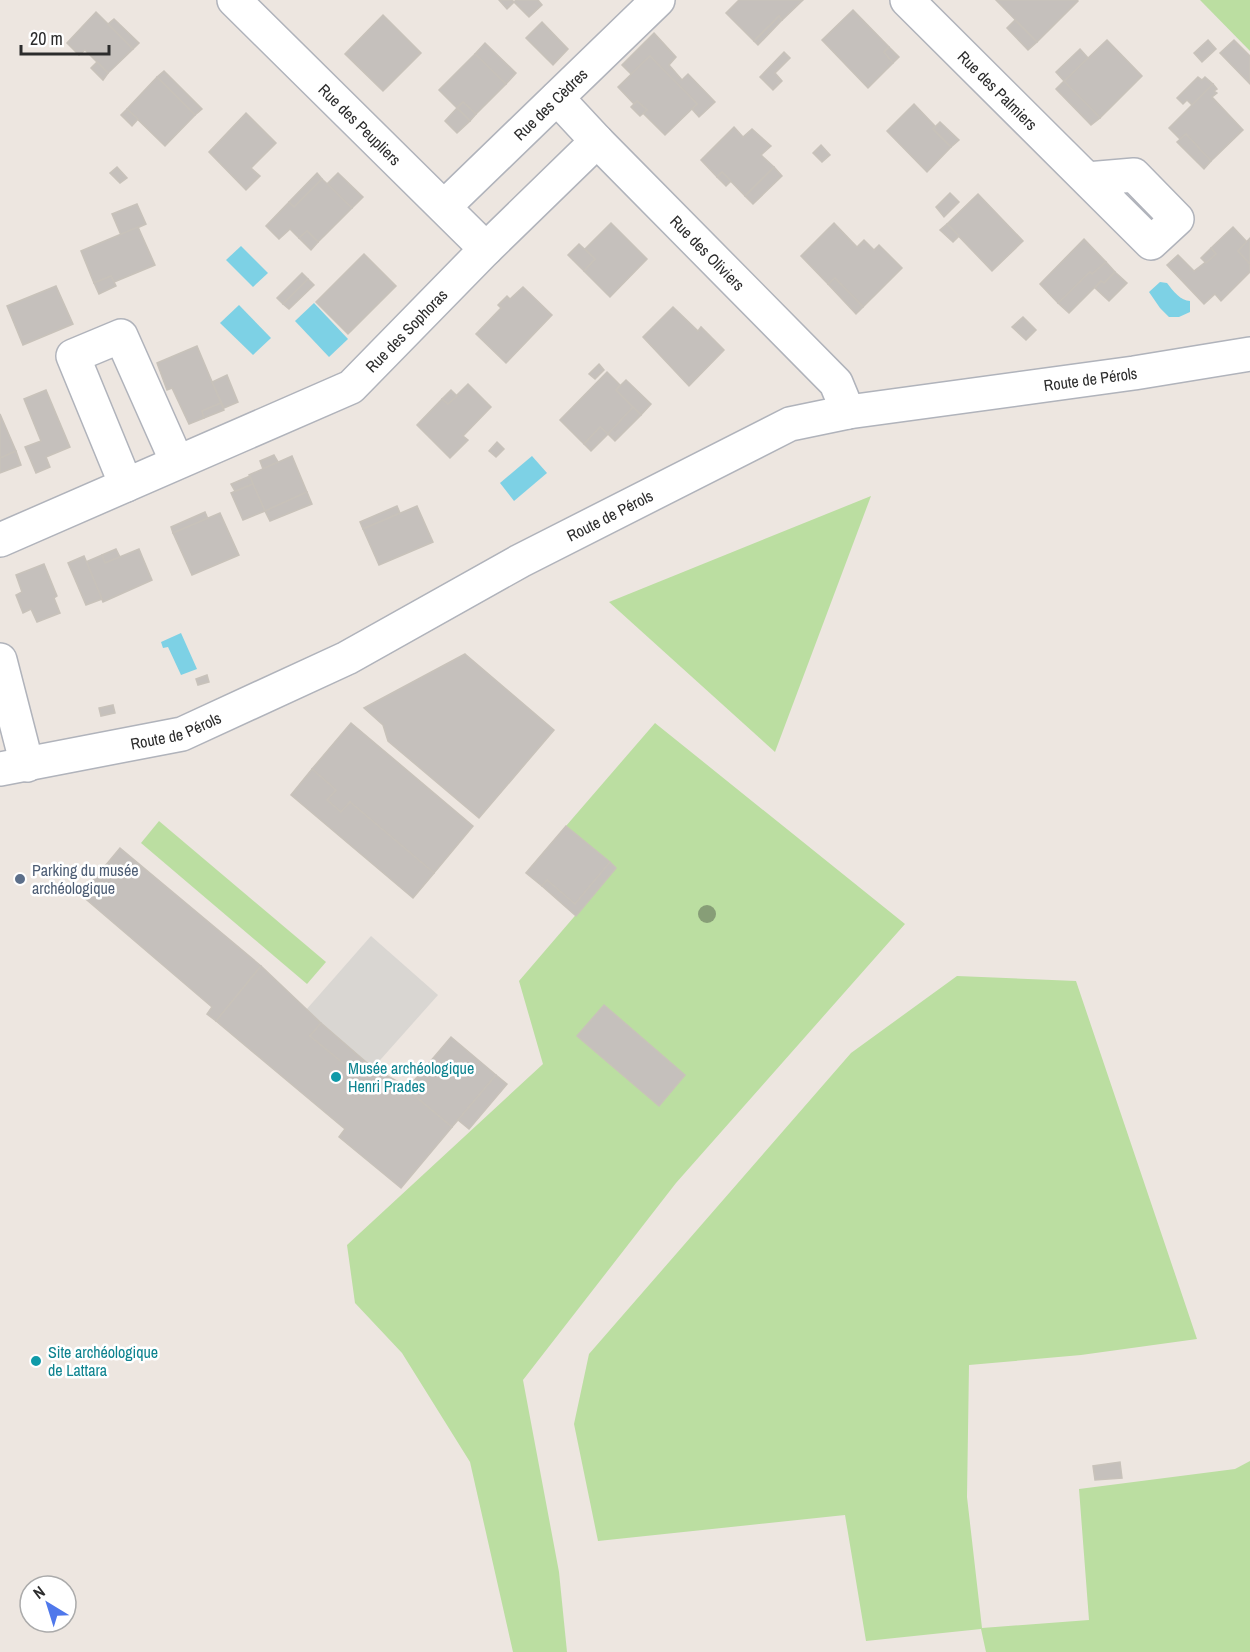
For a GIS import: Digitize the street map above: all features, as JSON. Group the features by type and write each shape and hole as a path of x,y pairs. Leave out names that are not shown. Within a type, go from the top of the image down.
{"street":[{"name":"Rue des Peupliers","path":"234,0 486,249"},
{"name":"Rue des Cèdres","path":"444,207 658,0"},
{"name":"Rue des Palmiers","path":"907,0 1087,180"},
{"name":"Rue des Oliviers","path":"557,98 837,383 848,412"},
{"name":"Rue des Sophoras","path":"0,540 351,387 486,249 597,141"},
{"path":"126,485 73,356 121,336 177,462"},
{"name":"Route de Pérols","path":"14,767 182,734 347,658 520,561 790,424 848,412 1134,373 1250,354"},
{"path":"0,660 14,767"}],"green space":[{"path":"1200,0 1250,0 1250,51"},
{"path":"871,496 775,752 609,602"},
{"path":"655,723 905,924 676,1183 523,1380 559,1572 567,1652 513,1652 470,1462 402,1353 355,1303 347,1245 543,1064 519,981 616,868 566,826"},
{"path":"159,821 326,962 307,984 141,843"},
{"path":"957,976 1076,981 1197,1339 1081,1355 969,1365 967,1497 982,1628 1089,1620 1079,1489 1235,1469 1250,1461 1250,1652 986,1652 981,1629 866,1641 845,1515 598,1541 574,1424 589,1354 851,1053"}],"shaded area":[{"path":"371,936 438,995 373,1068 306,1010"}],"water":[{"path":"241,246 268,273 253,287 226,260"},
{"path":"1160,282 1167,283 1180,297 1190,301 1190,312 1179,317 1169,317 1160,308 1149,292"},
{"path":"314,303 348,339 329,357 295,321"},
{"path":"239,305 271,338 253,355 220,323"},
{"path":"532,456 547,473 514,501 500,483"},
{"path":"181,633 197,669 181,675 168,647 163,648 161,642"}],"building":[{"path":"499,0 512,0 514,2 507,9"},
{"path":"516,0 538,0 542,5 529,17 514,2"},
{"path":"739,0 803,0 782,20 779,16 754,41 726,13"},
{"path":"996,0 1077,0 1078,1 1037,42"},
{"path":"853,10 889,47 884,52 893,63 868,88 822,40"},
{"path":"96,12 133,49 108,73 85,50 79,55 67,43"},
{"path":"383,15 421,53 383,91 345,54"},
{"path":"779,16 782,20 758,45 754,41"},
{"path":"114,19 139,43 133,49 108,24"},
{"path":"1015,20 1037,42 1028,50 1007,28"},
{"path":"542,22 568,49 553,65 526,38"},
{"path":"654,33 676,57 669,65 682,80 688,74 715,102 699,117 692,109 697,104 650,56 631,74 622,65"},
{"path":"1107,40 1142,76 1100,118 1064,81"},
{"path":"1208,40 1216,49 1202,62 1194,53"},
{"path":"1234,40 1250,56 1250,84 1220,53"},
{"path":"485,43 516,73 506,84 475,54"},
{"path":"889,47 899,57 893,63 884,52"},
{"path":"1080,49 1088,58 1064,81 1056,72"},
{"path":"784,52 790,58 775,73 782,81 773,90 760,77"},
{"path":"475,54 506,84 476,114 463,102 457,108 439,90"},
{"path":"650,56 697,104 665,135 643,113 647,110 637,101 634,104 618,87"},
{"path":"97,62 108,73 103,80 91,68"},
{"path":"164,71 202,109 195,115 157,77"},
{"path":"157,77 195,115 165,146 127,109"},
{"path":"1198,77 1202,80 1205,77 1213,84 1192,105 1187,100 1183,104 1177,98"},
{"path":"1064,81 1100,118 1091,125 1056,89"},
{"path":"1213,84 1217,89 1214,91 1217,93 1212,97 1243,130 1211,161 1186,134 1180,139 1169,128"},
{"path":"637,101 647,110 640,116 631,107"},
{"path":"463,102 476,114 470,121 457,108"},
{"path":"914,104 936,127 933,129 951,147 927,172 887,131"},
{"path":"457,108 470,121 457,133 445,121"},
{"path":"127,109 138,119 132,126 121,115"},
{"path":"246,113 276,143 251,168 260,176 246,190 209,152"},
{"path":"940,122 959,140 951,147 933,129"},
{"path":"734,127 743,137 752,129 771,146 761,155 774,167 745,196 722,172 717,177 701,160"},
{"path":"1186,134 1211,161 1204,169 1177,142"},
{"path":"821,145 830,155 822,162 813,153"},
{"path":"117,167 127,178 120,183 110,173"},
{"path":"774,167 782,176 753,204 745,196"},
{"path":"722,172 731,181 726,186 717,177"},
{"path":"317,173 322,179 294,207 289,202"},
{"path":"338,173 363,197 352,208 327,184"},
{"path":"322,179 352,208 318,242 307,231 299,238 290,229 279,239 266,226 289,202 294,207"},
{"path":"950,193 959,202 944,217 936,207"},
{"path":"978,194 1023,241 992,271 947,224"},
{"path":"137,204 146,224 121,235 112,214"},
{"path":"611,223 647,259 610,297 584,271 595,259 585,249"},
{"path":"834,223 857,247 864,240 874,250 879,245 902,268 863,307 835,278 828,284 801,256"},
{"path":"947,224 959,236 953,242 940,230"},
{"path":"138,227 155,265 114,282 111,276 94,283 81,251"},
{"path":"1233,227 1247,242 1238,251 1250,264 1250,272 1221,301 1215,294 1204,304 1167,265 1178,255 1194,271 1216,254 1211,248"},
{"path":"307,231 318,242 311,250 299,238"},
{"path":"1250,238 1250,264 1238,251"},
{"path":"1084,239 1106,262 1092,274 1090,272 1058,303 1040,284"},
{"path":"579,244 595,259 584,271 568,255"},
{"path":"1211,248 1216,254 1206,263 1201,258"},
{"path":"364,254 396,286 348,334 316,302"},
{"path":"1106,262 1115,272 1104,283 1101,281 1069,313 1058,303 1090,272 1092,274"},
{"path":"1115,272 1127,283 1109,301 1095,288"},
{"path":"302,273 308,279 283,304 277,298"},
{"path":"111,276 116,286 99,294 94,283"},
{"path":"835,278 863,307 856,314 828,284"},
{"path":"308,279 314,285 289,309 283,304"},
{"path":"56,286 73,324 23,345 7,306"},
{"path":"523,287 552,315 506,363 476,334 501,308 498,305 507,296 510,299"},
{"path":"673,307 698,331 701,327 724,350 689,386 643,337"},
{"path":"1023,317 1036,330 1026,340 1012,327"},
{"path":"197,346 221,403 202,411 204,418 189,424 172,388 167,390 157,363"},
{"path":"599,364 604,370 595,379 589,374"},
{"path":"607,372 620,385 616,390 633,407 608,434 600,427 584,444 560,420"},
{"path":"227,375 238,402 224,408 212,382"},
{"path":"626,380 651,404 641,415 616,390"},
{"path":"468,384 491,407 463,436 468,440 450,458 417,425 442,399 448,404"},
{"path":"46,390 70,447 46,457 50,467 36,473 25,447 41,441 24,399"},
{"path":"451,390 457,396 448,404 442,399"},
{"path":"221,403 224,410 204,418 202,411"},
{"path":"633,407 641,415 615,441 608,434"},
{"path":"0,414 16,451 0,458"},
{"path":"600,427 608,434 591,451 584,444"},
{"path":"497,442 504,449 496,457 489,451"},
{"path":"16,451 21,465 0,473 0,458"},
{"path":"274,455 278,462 263,469 260,461"},
{"path":"292,456 307,492 265,511 249,475"},
{"path":"250,476 253,484 235,491 231,484"},
{"path":"253,484 265,511 243,520 231,493"},
{"path":"307,492 312,504 270,521 265,511"},
{"path":"397,506 400,513 363,529 360,522"},
{"path":"417,506 433,542 379,565 363,529"},
{"path":"205,512 208,519 173,533 171,527"},
{"path":"220,513 239,555 192,575 173,533"},
{"path":"116,549 120,557 105,563 102,555"},
{"path":"139,549 152,580 103,602 86,562 102,555 105,563"},
{"path":"84,556 102,599 86,605 68,563"},
{"path":"44,564 57,596 54,598 60,613 37,622 31,609 23,613 16,595 22,592 16,575"},
{"path":"465,654 554,730 479,818 388,741 383,725 364,708"},
{"path":"207,675 209,682 198,685 196,679"},
{"path":"113,705 115,713 101,716 99,708"},
{"path":"351,723 473,826 434,873 350,802 341,812 327,800 336,790 312,769"},
{"path":"312,769 336,790 327,800 341,812 350,802 434,873 413,898 291,795"},
{"path":"566,826 610,862 575,904 547,880 542,886 526,873"},
{"path":"120,848 261,966 216,1021 207,1014 212,1007 81,895"},
{"path":"610,862 616,868 576,916 542,886 547,880 575,904"},
{"name":"Musée archéologique Henri Prades","path":"261,966 321,1023 310,1036 348,1067 351,1063 363,1073 373,1068 397,1081 452,1127 401,1188 339,1137 345,1129 216,1021"},
{"path":"604,1005 685,1075 659,1106 577,1036"},
{"path":"321,1023 373,1068 363,1073 351,1063 348,1067 310,1036"},
{"path":"451,1037 496,1075 452,1127 407,1089"},
{"path":"496,1075 507,1084 469,1129 458,1120"},
{"path":"1120,1462 1122,1478 1095,1480 1093,1466"}],"place":[{"name":"Parking du musée archéologique","path":"20,879"},
{"name":"Musée archéologique Henri Prades","path":"336,1077"},
{"name":"Site archéologique de Lattara","path":"36,1361"}]}
